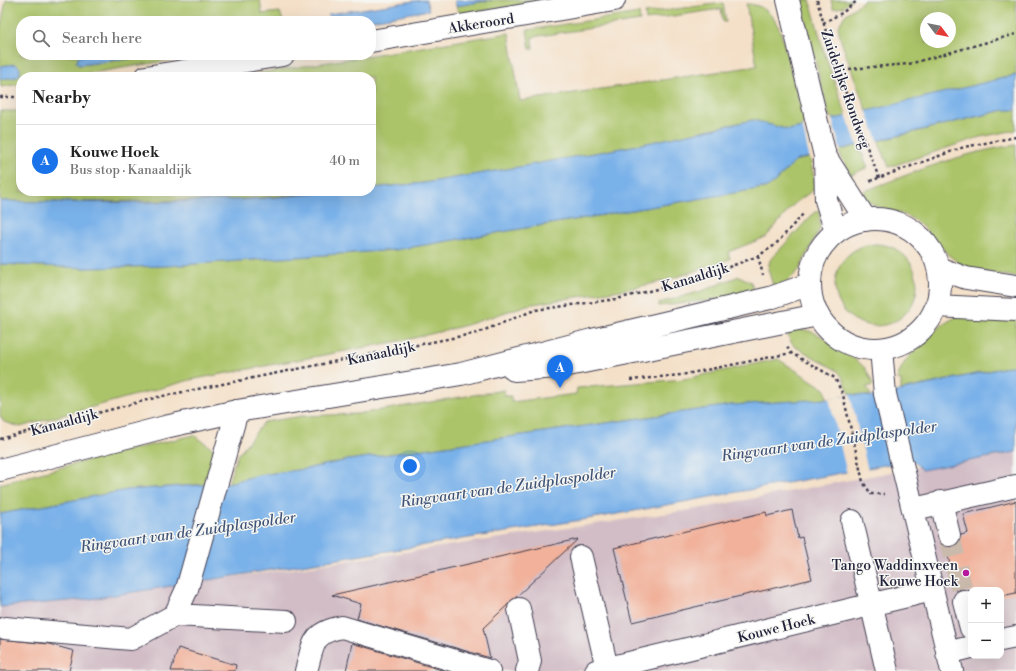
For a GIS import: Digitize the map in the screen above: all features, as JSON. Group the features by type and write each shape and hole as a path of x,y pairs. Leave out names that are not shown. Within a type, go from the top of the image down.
{"main road":[{"name":"Akkeroord","path":"376,40 614,0"},
{"path":"788,0 825,156 826,200 836,232"},
{"path":"177,72 252,60"},
{"path":"825,156 866,220"},
{"path":"866,220 894,222 911,230 925,243 935,259 938,268 940,287 936,306 929,319 920,330 908,339 881,349 866,348 851,344 838,338 818,315 813,305 810,284 811,272 820,250 836,232 845,226 866,220"},
{"path":"938,268 966,278 1016,286"},
{"path":"0,470 158,429 237,411 461,374 592,340 770,298 810,284"},
{"path":"936,306 1016,310"},
{"path":"461,374 558,367 818,315"},
{"path":"881,349 885,394 914,508 950,662 968,648"},
{"path":"175,615 187,589 237,411"},
{"path":"914,508 1016,486"},
{"path":"941,502 949,535"},
{"path":"852,521 870,604 887,671"},
{"path":"581,557 601,670"},
{"name":"Kouwe Hoek","path":"601,670 656,664 870,604 932,590"},
{"path":"964,601 970,623"},
{"path":"519,609 530,661 527,671"},
{"path":"6,628 131,639 175,615 286,621"},
{"path":"306,671 315,639 326,630 342,627 489,671"},
{"path":"1004,639 1016,637"}],"path":[{"name":"Zuidelijke Rondweg","path":"817,0 837,70 865,146 879,178 964,147 1016,137"},
{"path":"823,23 842,13 858,0"},
{"path":"837,70 909,64 1016,34"},
{"path":"0,97 16,97"},
{"name":"Kanaaldijk","path":"0,439 158,397 477,333 535,310 617,299 697,278 758,256"},
{"path":"628,380 681,375 791,353"},
{"path":"843,395 863,482"}],"shaded area":[{"path":"1016,446 1016,671 0,671 0,607 83,598 298,568 697,509 944,462"}],"green space":[{"path":"6,0 260,0 262,14 280,12 281,16 16,16 16,60 79,60 78,65 80,65 118,60 172,60 97,72 17,72 16,64 0,66 0,31"},
{"path":"492,0 553,0 460,14 456,6"},
{"path":"800,0 810,0 824,52 847,117 833,120 832,116 829,116"},
{"path":"831,0 852,0 843,7 833,9"},
{"path":"864,0 1016,0 1016,75 867,112 841,41 838,27 845,15"},
{"path":"723,3 726,22 723,22 721,9 646,20 645,13"},
{"path":"746,4 758,6 767,11 780,30 805,123 802,124 802,127 789,130 753,120 638,145 519,167 424,183 376,188 376,72 266,72 341,60 376,60 376,54 509,33 520,101 757,66"},
{"path":"639,13 640,21 532,37 533,49 530,49 527,30"},
{"path":"16,77 16,85 1,87 0,79"},
{"path":"1004,110 1016,110 1016,130 980,137 889,167 878,141"},
{"path":"0,111 16,111 16,196 277,196 231,200 54,202 2,201 0,199"},
{"path":"858,145 868,167 851,175 839,152 840,150"},
{"path":"1016,145 1016,277 977,270 957,262 919,223 905,215 884,209 871,203 862,192 957,158 996,148"},
{"path":"810,158 816,188 794,204 766,237 728,252 730,259 668,280 633,288 527,305 467,325 410,339 190,380 20,427 4,422 0,416 0,264 86,268 166,266 395,250 769,187 797,160"},
{"path":"819,210 820,228 799,270 790,279 774,289 768,269 770,260 813,214"},
{"path":"868,244 884,244 899,251 910,262 917,277 917,293 914,301 905,314 892,323 884,326 868,326 853,319 842,308 835,293 835,277 842,262 853,251"},
{"path":"739,276 751,282 755,295 659,306 659,303 702,291"},
{"path":"963,314 1016,317 1016,365 901,390 901,380 897,379 899,372 908,358 942,325"},
{"path":"786,329 798,329 813,332 856,360 865,368 873,385 867,387 871,396 850,394 838,371 794,346 790,341"},
{"path":"778,359 825,389 827,399 732,405 348,460 305,469 259,475 228,483 237,456 264,422 302,416 357,414 504,390 505,396 511,396 511,402 576,394 577,388 684,379"},
{"path":"194,435 216,451 207,484 127,490 0,514 0,484 108,455"}],"water":[{"path":"421,0 426,0 429,10 376,19 376,16 329,16 329,14"},
{"path":"455,0 492,0 456,6"},
{"path":"77,60 118,60 80,65 76,63"},
{"path":"16,64 20,68 20,72 16,72 16,77 0,79 0,66"},
{"path":"1016,75 1016,110 1004,110 797,160 769,187 395,250 166,266 86,268 0,264 0,199 2,201 58,202 172,202 285,196 376,196 376,188 424,183 519,167 638,145 753,120 789,130"},
{"name":"Ringvaart van de Zuidplaspolder","path":"1016,365 1016,452 922,470 912,460 612,515 90,599 0,607 0,514 127,490 228,483 259,475 305,469 348,460 732,405 827,399 850,394 872,397"}],"pier":[{"path":"866,110 879,143 858,147 846,115"},
{"path":"832,118 841,152 810,160 802,125"},
{"path":"850,394 868,471 847,474 829,398"}],"building":[{"path":"1016,501 1016,593 1004,595 1004,587 968,587 968,590 961,589 956,591 946,547 952,547 957,544 961,535 968,533 963,514"},
{"path":"792,510 798,538 802,537 812,579 632,622 614,548 766,512 767,516"},
{"path":"578,539 483,628 490,658 357,619 361,604 332,595"},
{"path":"0,639 49,644 74,651 69,671 0,671"},
{"path":"352,643 445,671 346,671"},
{"path":"178,648 236,665 235,671 171,671"}],"tunnel":[{"path":"949,535 964,601"}],"place":[{"name":"Kouwe Hoek","path":"560,388"},
{"name":"Tango Waddinxveen Kouwe Hoek","path":"966,573"}]}
